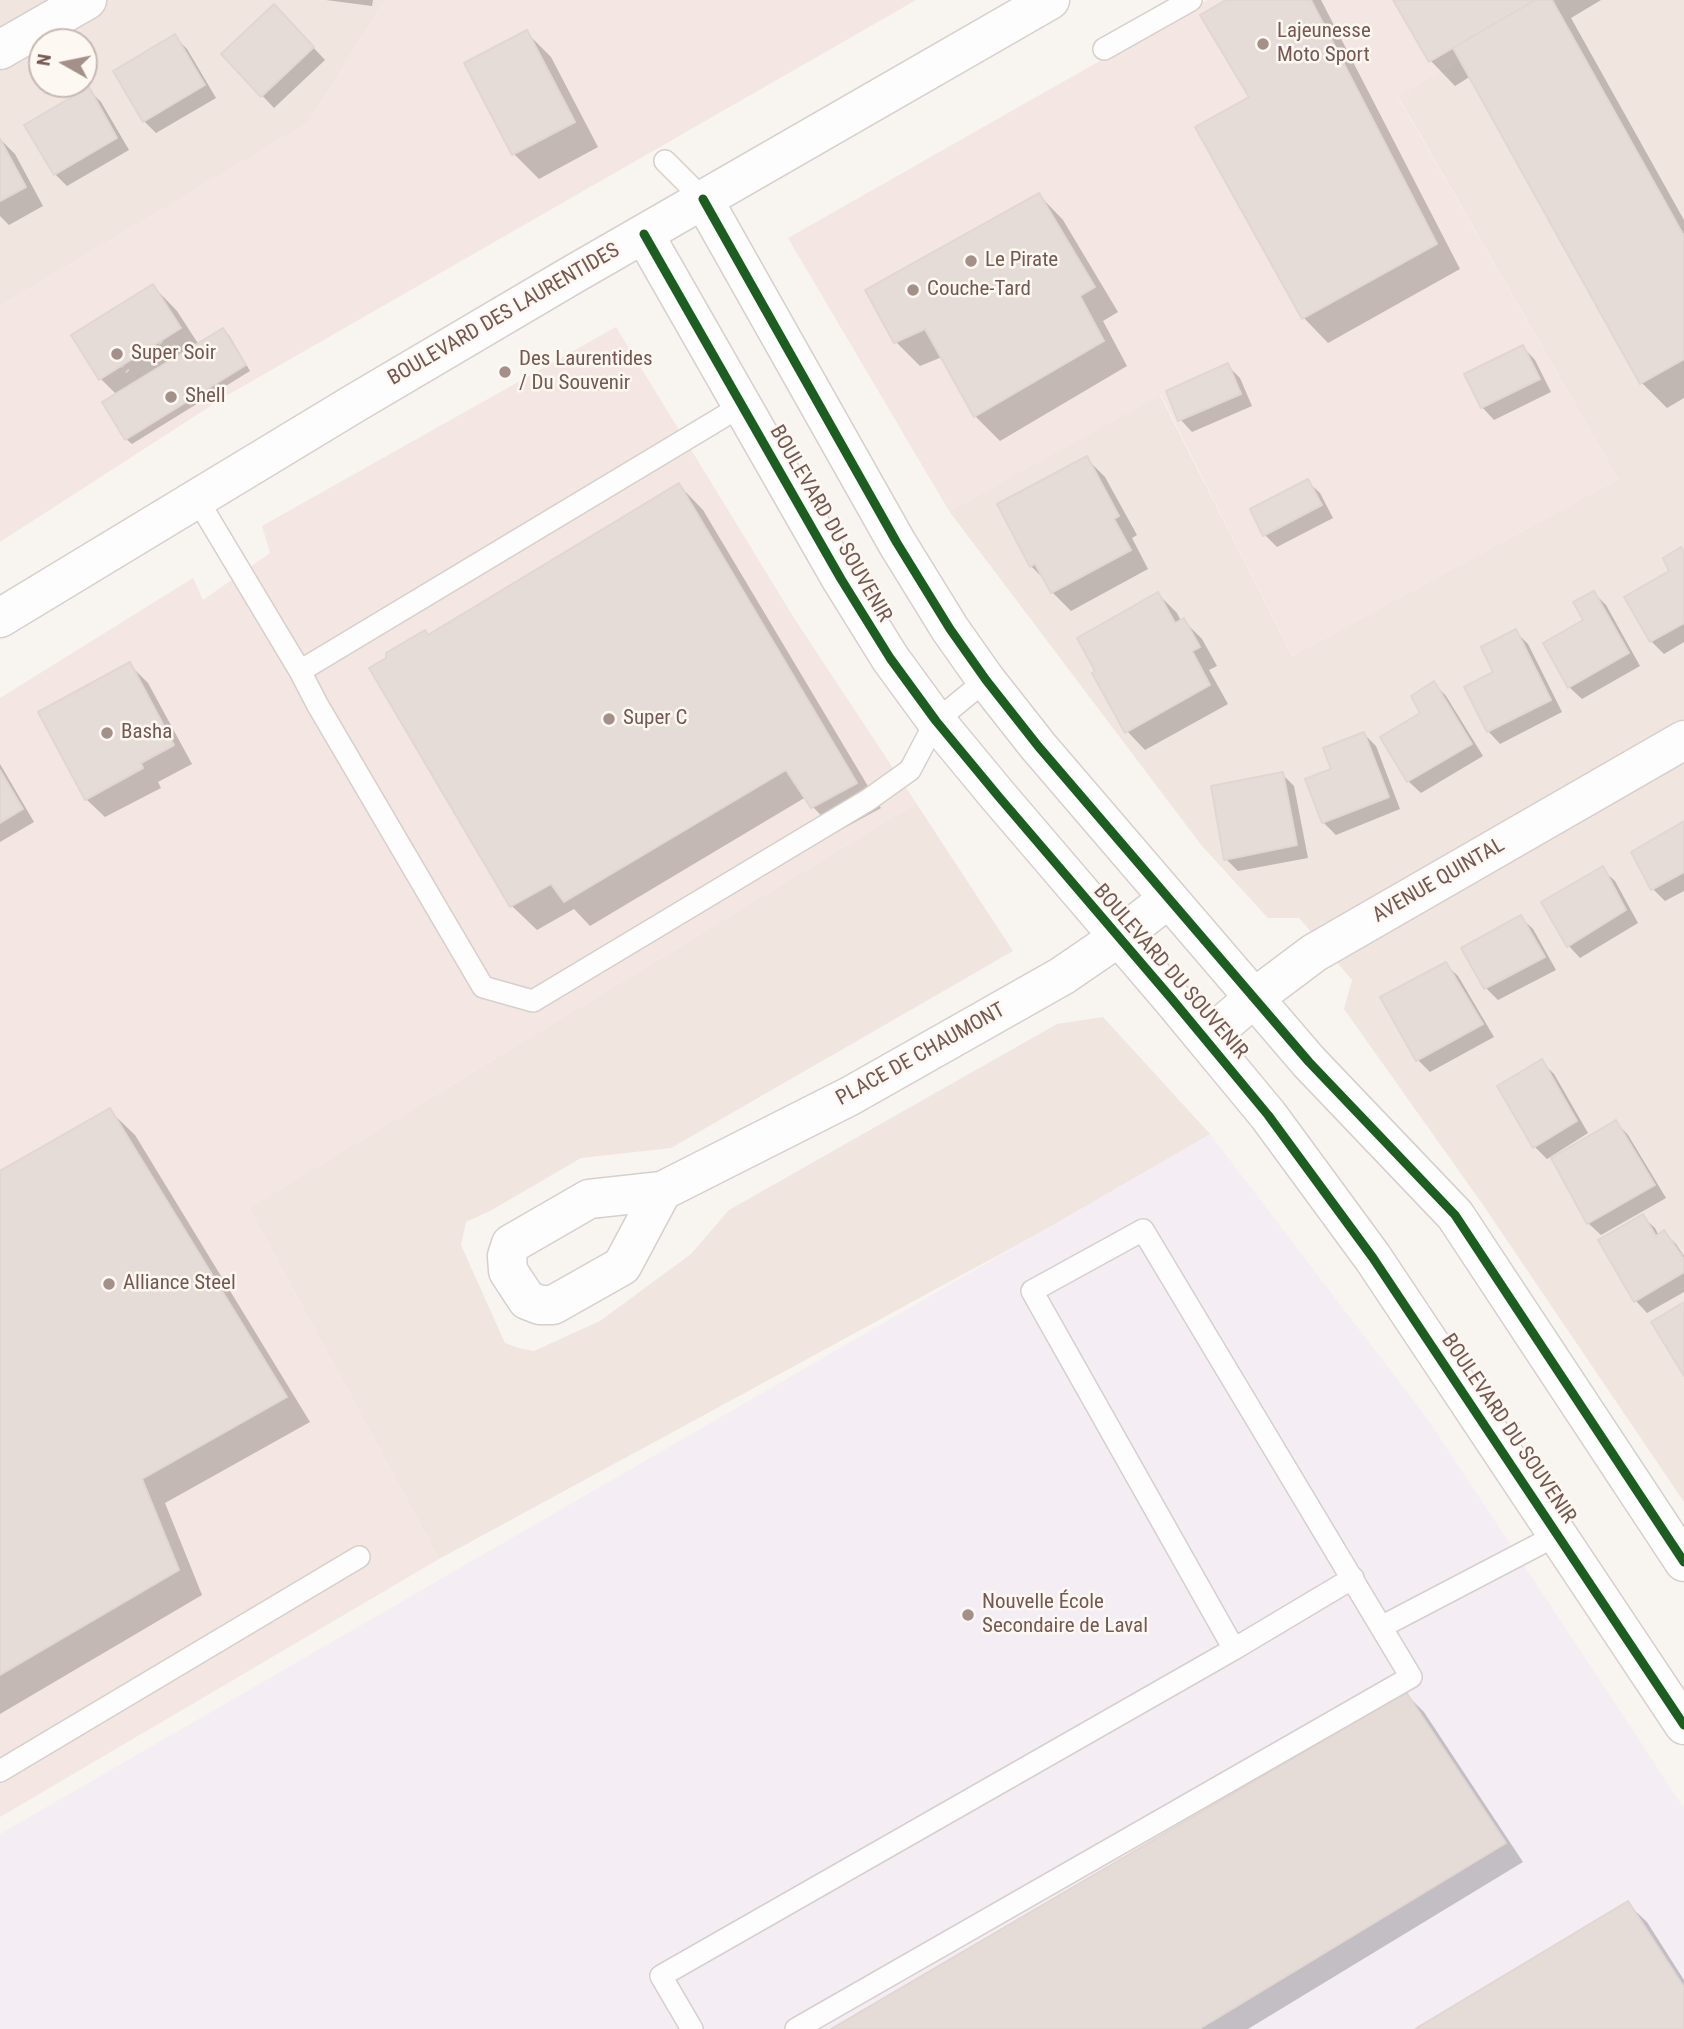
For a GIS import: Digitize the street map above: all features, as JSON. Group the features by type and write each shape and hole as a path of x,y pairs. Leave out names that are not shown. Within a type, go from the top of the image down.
{"street":[{"path":"0,50 88,0"},
{"name":"BOULEVARD DES LAURENTIDES","path":"0,618 402,375 1050,0"},
{"path":"703,199 897,543 950,629 986,680 1038,746 1309,1062 1455,1215 1684,1562"},
{"name":"BOULEVARD DU SOUVENIR","path":"644,234 856,606 890,658 936,721 1022,825 1268,1115 1373,1258 1684,1725"},
{"name":"AVENUE QUINTAL","path":"1206,1039 1254,998 1314,953 1684,740"},
{"name":"PLACE DE CHAUMONT","path":"662,1191 850,1096 1062,976 1168,899"}],"lane":[{"path":"1104,49 1191,0"},
{"path":"664,160 703,199"},
{"path":"300,671 741,406"},
{"path":"197,499 483,987 533,1001 868,800 910,770 936,721 986,680"},
{"path":"796,2029 1411,1676 1143,1230 1032,1291 1234,1649"},
{"path":"1383,1626 1557,1535"},
{"path":"0,1771 359,1557"},
{"path":"692,2029 661,1976 1234,1649 1353,1578"}],"path":[{"path":"160,342 167,351"},
{"path":"122,365 130,374"}],"shaded area":[{"path":"0,0 385,0 309,122 0,306"},
{"path":"385,0 916,0 226,396 0,542 0,306 309,122"},
{"path":"1207,0 1563,0 1398,97 1618,479 1292,656 1161,395 949,511 788,238"},
{"path":"1563,0 1684,0 1684,1502 1481,1202 1344,1009 1352,980 1299,918 1268,918 1202,846 949,511 1160,395 1292,656 1618,479 1398,96"},
{"path":"616,327 794,618 916,803 249,1208 439,1559 0,1817 0,698 193,578 203,600 270,553 262,526"},
{"path":"916,803 1013,951 671,1148 581,1158 466,1222 461,1245 505,1343 534,1351 600,1321 691,1254 729,1210 1057,1024 1103,1017 1210,1134 1190,1151 439,1559 249,1208"},
{"name":"Nouvelle École Secondaire de Laval","path":"1210,1134 1429,1421 1684,1808 1684,2029 0,2029 0,1834"}],"building":[{"path":"1226,0 1311,0 1437,244 1302,319 1195,127 1249,97 1200,15"},
{"path":"1393,0 1535,0 1429,62"},
{"path":"1535,0 1552,0 1684,236 1684,359 1640,384 1453,48"},
{"path":"274,4 314,47 261,97 221,54"},
{"path":"527,30 575,122 512,155 464,63"},
{"path":"175,34 205,85 143,122 113,71"},
{"path":"70,98 95,98 117,138 54,175 24,125"},
{"path":"0,139 26,187 0,201"},
{"path":"1039,193 1095,287 1080,296 1104,341 974,417 925,329 894,343 865,290"},
{"path":"153,284 181,328 99,380 71,335"},
{"path":"223,328 246,365 125,440 102,402"},
{"path":"1523,345 1540,379 1481,408 1464,374"},
{"path":"1228,363 1241,394 1178,421 1166,391"},
{"path":"1087,456 1119,516 1114,519 1131,550 1051,593 1035,564 1030,567 997,504"},
{"path":"1308,479 1322,505 1263,536 1250,509"},
{"name":"Super C","path":"679,483 857,783 811,808 786,770 564,902 551,884 510,907 369,668 386,658 386,653 425,630 428,635"},
{"path":"1681,547 1684,552 1684,623 1650,642 1624,597 1669,571 1663,558"},
{"path":"1594,591 1629,653 1568,688 1543,643 1583,620 1573,602"},
{"path":"1158,592 1175,623 1184,618 1200,647 1192,651 1210,685 1125,733 1092,673 1095,671 1077,638"},
{"path":"1516,629 1551,700 1487,732 1464,687 1493,672 1481,647"},
{"path":"130,662 174,745 141,763 143,768 85,800 38,712"},
{"path":"1434,681 1472,744 1407,782 1380,737 1420,713 1411,696"},
{"path":"1364,732 1389,797 1322,823 1305,779 1331,769 1323,748"},
{"path":"0,770 23,809 0,823"},
{"path":"1283,772 1297,845 1224,860 1211,786"},
{"path":"1684,821 1684,872 1651,890 1631,852"},
{"path":"1603,866 1626,910 1567,947 1541,902"},
{"path":"1521,915 1545,957 1484,989 1461,948"},
{"path":"1446,962 1483,1024 1416,1061 1380,997"},
{"path":"1542,1059 1577,1121 1533,1148 1497,1086"},
{"name":"Alliance Steel","path":"110,1108 287,1397 142,1479 179,1570 0,1675 0,1171"},
{"path":"1616,1120 1655,1185 1587,1224 1551,1158"},
{"path":"1643,1214 1656,1236 1664,1230 1684,1259 1684,1272 1634,1302 1598,1240"},
{"path":"1684,1302 1684,1376 1651,1322"},
{"path":"1406,1692 1506,1843 1199,2029 831,2029"},
{"path":"1628,1901 1684,1987 1684,2029 1415,2029"}],"cycle path":[{"path":"703,199 897,543 950,629 986,680 1038,746 1309,1062 1455,1215 1684,1562"},
{"path":"644,234 841,579 890,658 936,721 1268,1115 1373,1258 1684,1725"}],"place":[{"name":"Lajeunesse Moto Sport","path":"1263,44"},
{"name":"Le Pirate","path":"971,261"},
{"name":"Couche-Tard","path":"913,290"},
{"name":"Super Soir","path":"117,354"},
{"name":"Des Laurentides / Du Souvenir","path":"505,372"},
{"name":"Shell","path":"171,397"},
{"name":"Super C","path":"609,719"},
{"name":"Basha","path":"107,733"},
{"name":"Alliance Steel","path":"109,1284"},
{"name":"Nouvelle École Secondaire de Laval","path":"968,1615"}]}
